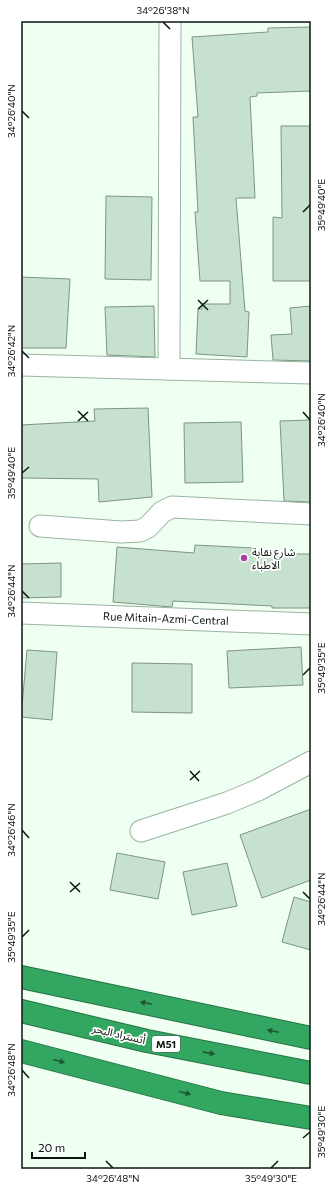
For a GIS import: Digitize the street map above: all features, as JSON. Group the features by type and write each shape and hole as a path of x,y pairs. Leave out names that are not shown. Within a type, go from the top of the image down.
{"highway":[{"path":"21,977 311,1038"},
{"name":"أتستراد البحر","path":"21,1011 147,1041 311,1073"},
{"path":"21,1051 221,1103 311,1118"}],"street":[{"path":"169,369 170,21"},
{"path":"21,365 311,373"},
{"path":"40,526 121,532 140,531 148,527 162,512 172,507 311,514"},
{"name":"Rue Mitain-Azmi-Central","path":"21,613 311,624"},
{"path":"141,831 227,803 258,790 311,762"}],"building":[{"path":"311,27 311,91 257,93 257,96 250,97 255,198 236,198 245,311 249,312 247,357 196,354 198,309 202,309 202,304 230,304 230,281 200,281 195,212 198,212 193,117 198,117 192,37 268,32 268,28"},
{"path":"281,126 311,126 311,281 273,281 273,217 282,218"},
{"path":"106,196 152,197 151,280 105,279"},
{"path":"21,277 70,279 66,348 21,348"},
{"path":"154,306 155,357 107,355 105,307"},
{"path":"311,306 311,361 273,360 271,335 292,334 290,308"},
{"path":"148,408 152,497 99,502 98,479 21,478 21,425 95,421 94,409"},
{"path":"311,420 311,502 284,501 280,421"},
{"path":"241,422 243,482 185,483 184,423"},
{"path":"195,545 253,548 253,554 311,554 311,608 272,608 272,606 173,601 172,607 113,602 117,547 194,553"},
{"path":"61,563 61,597 21,598 21,564"},
{"path":"301,647 303,685 229,688 227,651"},
{"path":"27,650 57,652 52,720 21,717"},
{"path":"132,663 192,664 192,713 132,712"},
{"path":"311,809 311,880 262,898 240,835"},
{"path":"117,853 165,862 158,899 110,890"},
{"path":"227,863 237,906 192,915 183,872"},
{"path":"294,897 311,902 311,950 282,942"}],"place":[{"name":"شارع نقابة الاطباء","path":"244,558"}]}
